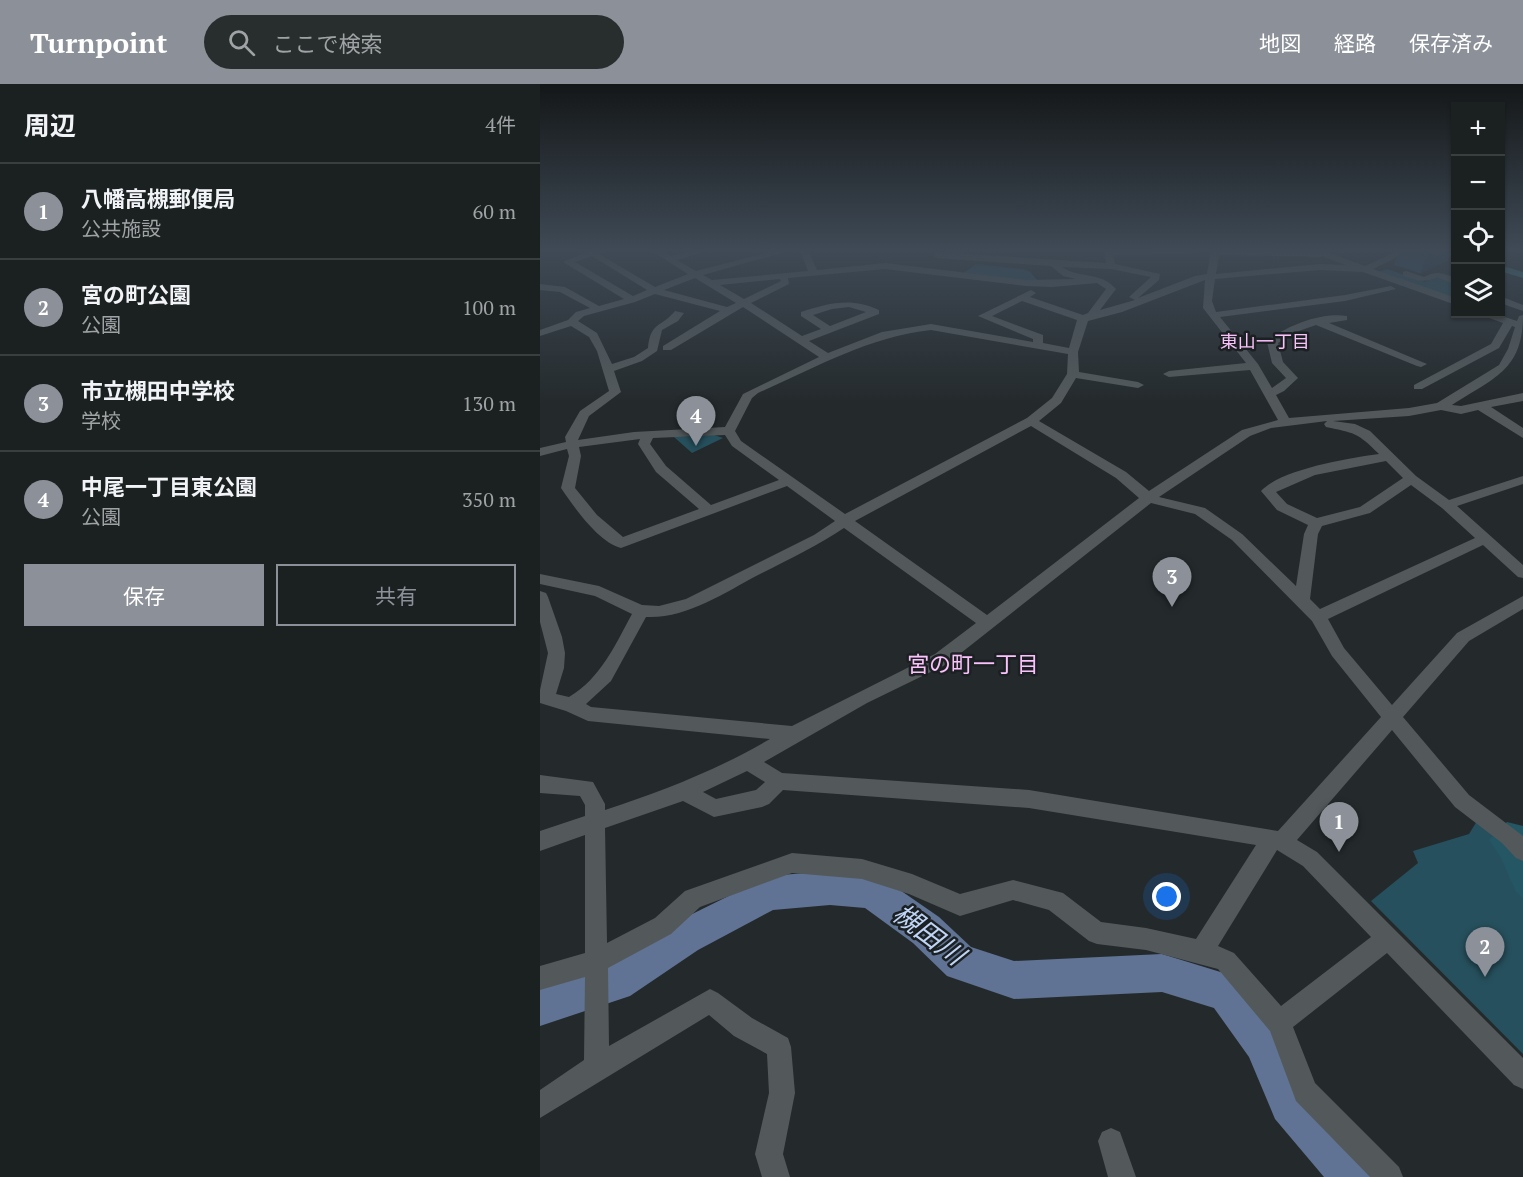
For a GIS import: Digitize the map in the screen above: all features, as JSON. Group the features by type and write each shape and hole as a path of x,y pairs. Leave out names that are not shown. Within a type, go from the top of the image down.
{"street":[{"path":"584,301 598,309"},
{"path":"540,333 572,322 580,314 628,301"},
{"path":"695,301 728,310"},
{"path":"741,301 828,358"},
{"path":"667,348 728,310 748,301"},
{"path":"1015,301 983,316 1039,337 1036,345"},
{"path":"1032,301 1087,317 1142,301"},
{"path":"540,579 599,591 620,603 641,611 659,612 691,603 819,538 846,520 1031,421 1057,400 1073,374 1073,352 1087,317 1101,301"},
{"path":"1109,312 1127,301"},
{"path":"1206,301 1213,315 1254,366 1285,422"},
{"path":"1213,315 1323,301"},
{"path":"802,340 830,330 875,312 860,304 854,304 830,305 805,314 830,330"},
{"path":"1505,304 1519,318"},
{"path":"1505,311 1519,318"},
{"path":"608,369 638,359 653,349 653,336 659,325 675,319 679,313"},
{"path":"1270,393 1280,390 1292,378 1278,363 1272,342 1287,331 1316,322 1343,318"},
{"path":"1418,387 1495,346 1519,318"},
{"path":"540,841 684,792 748,762 794,734 940,659 1148,498 1246,433 1303,418 1409,412 1441,406 1503,367 1513,349 1519,318"},
{"path":"572,322 593,335 602,351 615,392 584,414 571,437 575,456 568,488 575,499 610,536 621,543 788,481"},
{"path":"1316,322 1421,364"},
{"path":"729,431 747,396 754,391 886,334 909,328 931,327 1073,352"},
{"path":"1169,374 1254,366"},
{"path":"1073,374 1138,386"},
{"path":"1441,406 1461,410 1482,407 1494,401 1522,399"},
{"path":"1482,407 1523,434"},
{"path":"1303,418 1351,427 1366,434 1386,457 1486,538 1523,573"},
{"path":"1031,421 1121,475 1148,498 1200,511 1224,526 1302,599 1318,617 1338,652 1462,801 1478,816 1515,839 1523,851"},
{"path":"540,452 573,443 729,431"},
{"path":"729,431 736,443 987,623"},
{"path":"647,436 644,444 661,470 709,510"},
{"path":"1386,457 1326,466 1268,491 1272,501 1317,523 1365,510 1411,479"},
{"path":"1447,505 1523,480"},
{"path":"1302,599 1311,534 1317,523"},
{"path":"1318,617 1486,538"},
{"path":"540,597 542,613 555,638 557,669 543,703 571,705 588,714 794,734"},
{"path":"1201,953 1277,841 1392,719 1463,637 1523,603"},
{"path":"571,705 586,698 603,682 641,611"},
{"path":"748,762 779,781 1029,800 1277,841 1311,859 1523,1076"},
{"path":"684,792 714,808 762,798 779,781"},
{"path":"540,784 586,788 595,804 597,1067"},
{"path":"540,978 597,980 693,899 792,863 862,869 912,884 960,905 1012,890 1055,900 1097,933 1146,939 1210,954 1226,962 1279,1023 1305,1092 1389,1177"},
{"path":"1279,1023 1388,938"},
{"path":"540,1105 597,1067 710,1001 743,1027 779,1047 782,1093 769,1154 776,1177"},
{"path":"1111,1141 1122,1177"}],"shaded area":[{"path":"714,435 723,438 692,453 674,437"},
{"path":"1477,821 1523,861 1523,1054 1371,901 1418,863 1413,851 1469,834"},
{"path":"1507,822 1523,826 1523,898 1516,892 1501,858 1489,840"}],"waterway":[{"name":"槻田川","path":"540,1006 616,982 685,937 769,893 830,888 871,891 926,930 960,963 1014,980 1162,973 1226,992 1263,1043 1290,1104 1353,1177"}],"place":[{"name":"中尾一丁目東公園","path":"696,446"},
{"name":"市立槻田中学校","path":"1172,607"},
{"name":"八幡高槻郵便局","path":"1339,852"},
{"name":"宮の町公園","path":"1485,977"}],"district":[{"name":"東山一丁目","path":"1265,341"},
{"name":"宮の町一丁目","path":"973,663"}]}
